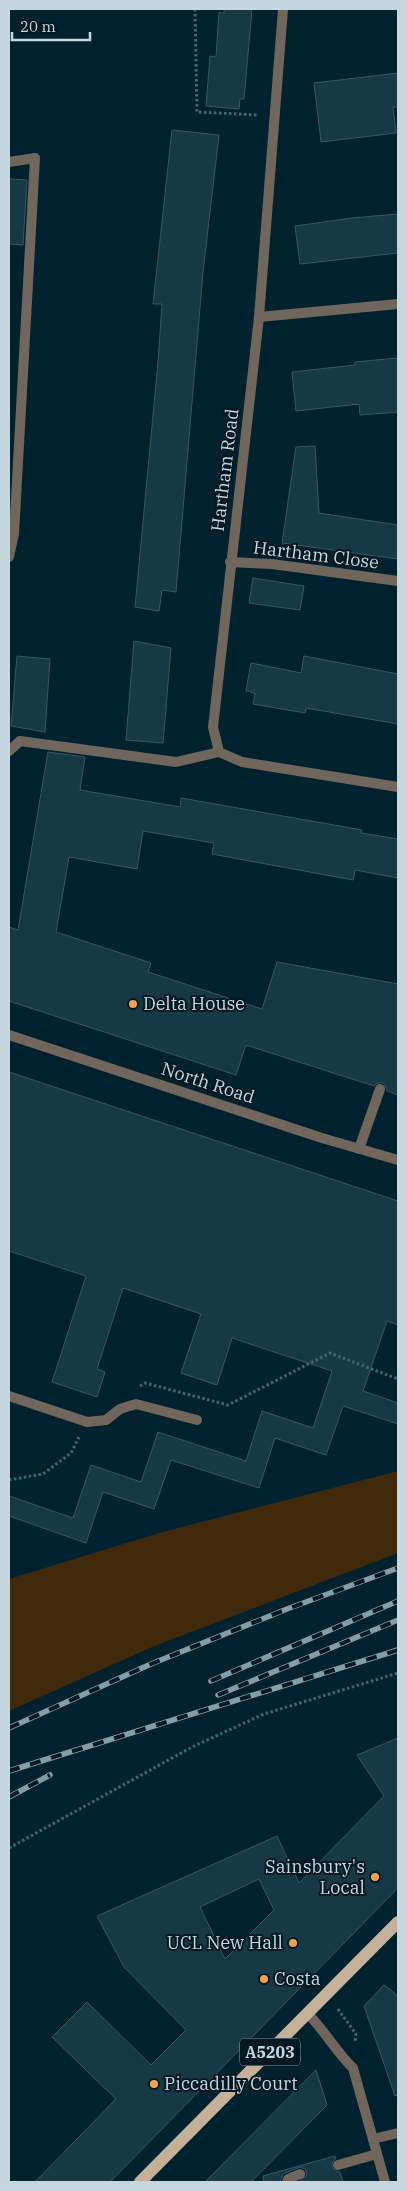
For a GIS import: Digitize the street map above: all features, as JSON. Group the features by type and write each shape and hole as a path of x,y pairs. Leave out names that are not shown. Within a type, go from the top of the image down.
{"main road":[{"name":"A5203","path":"140,2182 398,1922"}],"street":[{"name":"Hartham Road","path":"219,752 213,727 230,562 259,317 283,9"},
{"path":"9,162 35,158 12,509 14,534 9,557"},
{"path":"259,317 398,304"},
{"name":"Hartham Close","path":"230,562 272,564 398,581"},
{"path":"9,751 20,741 176,762 219,752 242,762 398,787"},
{"name":"North Road","path":"9,1035 398,1160"},
{"path":"359,1148 380,1089"},
{"path":"9,1396 87,1422 106,1420 120,1409 136,1404 197,1420"},
{"path":"308,2014 329,2036 342,2058 353,2068 385,2182"},
{"path":"373,2138 398,2133"},
{"path":"338,2165 377,2154"},
{"path":"287,2182 288,2179 300,2174"}],"path":[{"path":"195,9 197,112 274,116"},
{"path":"9,1848 192,1747 264,1714 398,1673"}],"shaded area":[{"path":"398,1471 398,1553 152,1647 9,1711 9,1579 159,1533"}],"building":[{"path":"224,9 252,9 244,99 240,99 239,109 206,106 210,56 216,57 219,12 224,13"},
{"path":"398,73 398,107 393,107 396,133 321,142 314,83"},
{"path":"172,130 219,135 203,272 176,592 162,590 159,611 135,607 162,304 153,304"},
{"path":"9,179 27,180 23,245 9,244"},
{"path":"398,214 398,253 300,264 295,226"},
{"path":"398,358 398,412 360,415 359,404 296,411 292,372 355,365 355,362"},
{"path":"315,446 319,513 398,525 398,559 282,543 296,447"},
{"path":"253,578 304,586 300,610 249,603"},
{"path":"134,641 171,648 163,743 126,740"},
{"path":"17,656 50,659 45,732 11,726"},
{"path":"304,656 398,674 398,724 306,708 305,713 253,704 255,693 246,691 251,663 301,673"},
{"path":"48,752 85,757 80,790 180,807 181,798 362,830 361,833 398,839 398,878 355,870 353,880 212,854 214,843 143,831 137,869 69,857 56,932 151,963 148,972 262,1009 277,962 398,984 398,1095 387,1091 382,1082 374,1086 246,1045 236,1075 9,1001 9,927 18,930"},
{"path":"9,1072 398,1201 398,1325 387,1321 363,1391 398,1403 398,1424 343,1406 326,1455 275,1438 259,1488 171,1460 154,1509 103,1492 86,1543 9,1516 9,1496 73,1518 91,1465 141,1482 158,1432 246,1461 262,1411 313,1428 332,1371 232,1338 217,1385 181,1373 201,1314 123,1288 97,1369 105,1372 97,1397 52,1382 86,1276 9,1251"},
{"path":"398,1738 398,1888 110,2182 35,2182 116,2099 52,2037 87,2002 151,2065 186,2030 124,1967 97,1916 277,1836 299,1883 384,1796 357,1755","holes":["259,1879 274,1910 225,1959 200,1907"]},
{"path":"384,1985 398,1996 398,2095 395,2096 364,2006"},
{"path":"316,2070 327,2105 251,2182 205,2182"},
{"path":"335,2156 332,2167 340,2172 343,2182 298,2182 307,2175 305,2169 300,2167 283,2174 280,2182 264,2182 263,2176"}],"railway":[{"path":"9,1728 151,1664 287,1609 398,1568"},
{"path":"211,1681 398,1601"},
{"path":"218,1695 398,1620"},
{"path":"9,1771 398,1650"},
{"path":"9,1797 50,1775"}],"place":[{"name":"Delta House","path":"133,1004"},
{"name":"Sainsbury's Local","path":"375,1877"},
{"name":"UCL New Hall","path":"293,1943"},
{"name":"Costa","path":"264,1979"},
{"name":"Piccadilly Court","path":"154,2084"}]}
